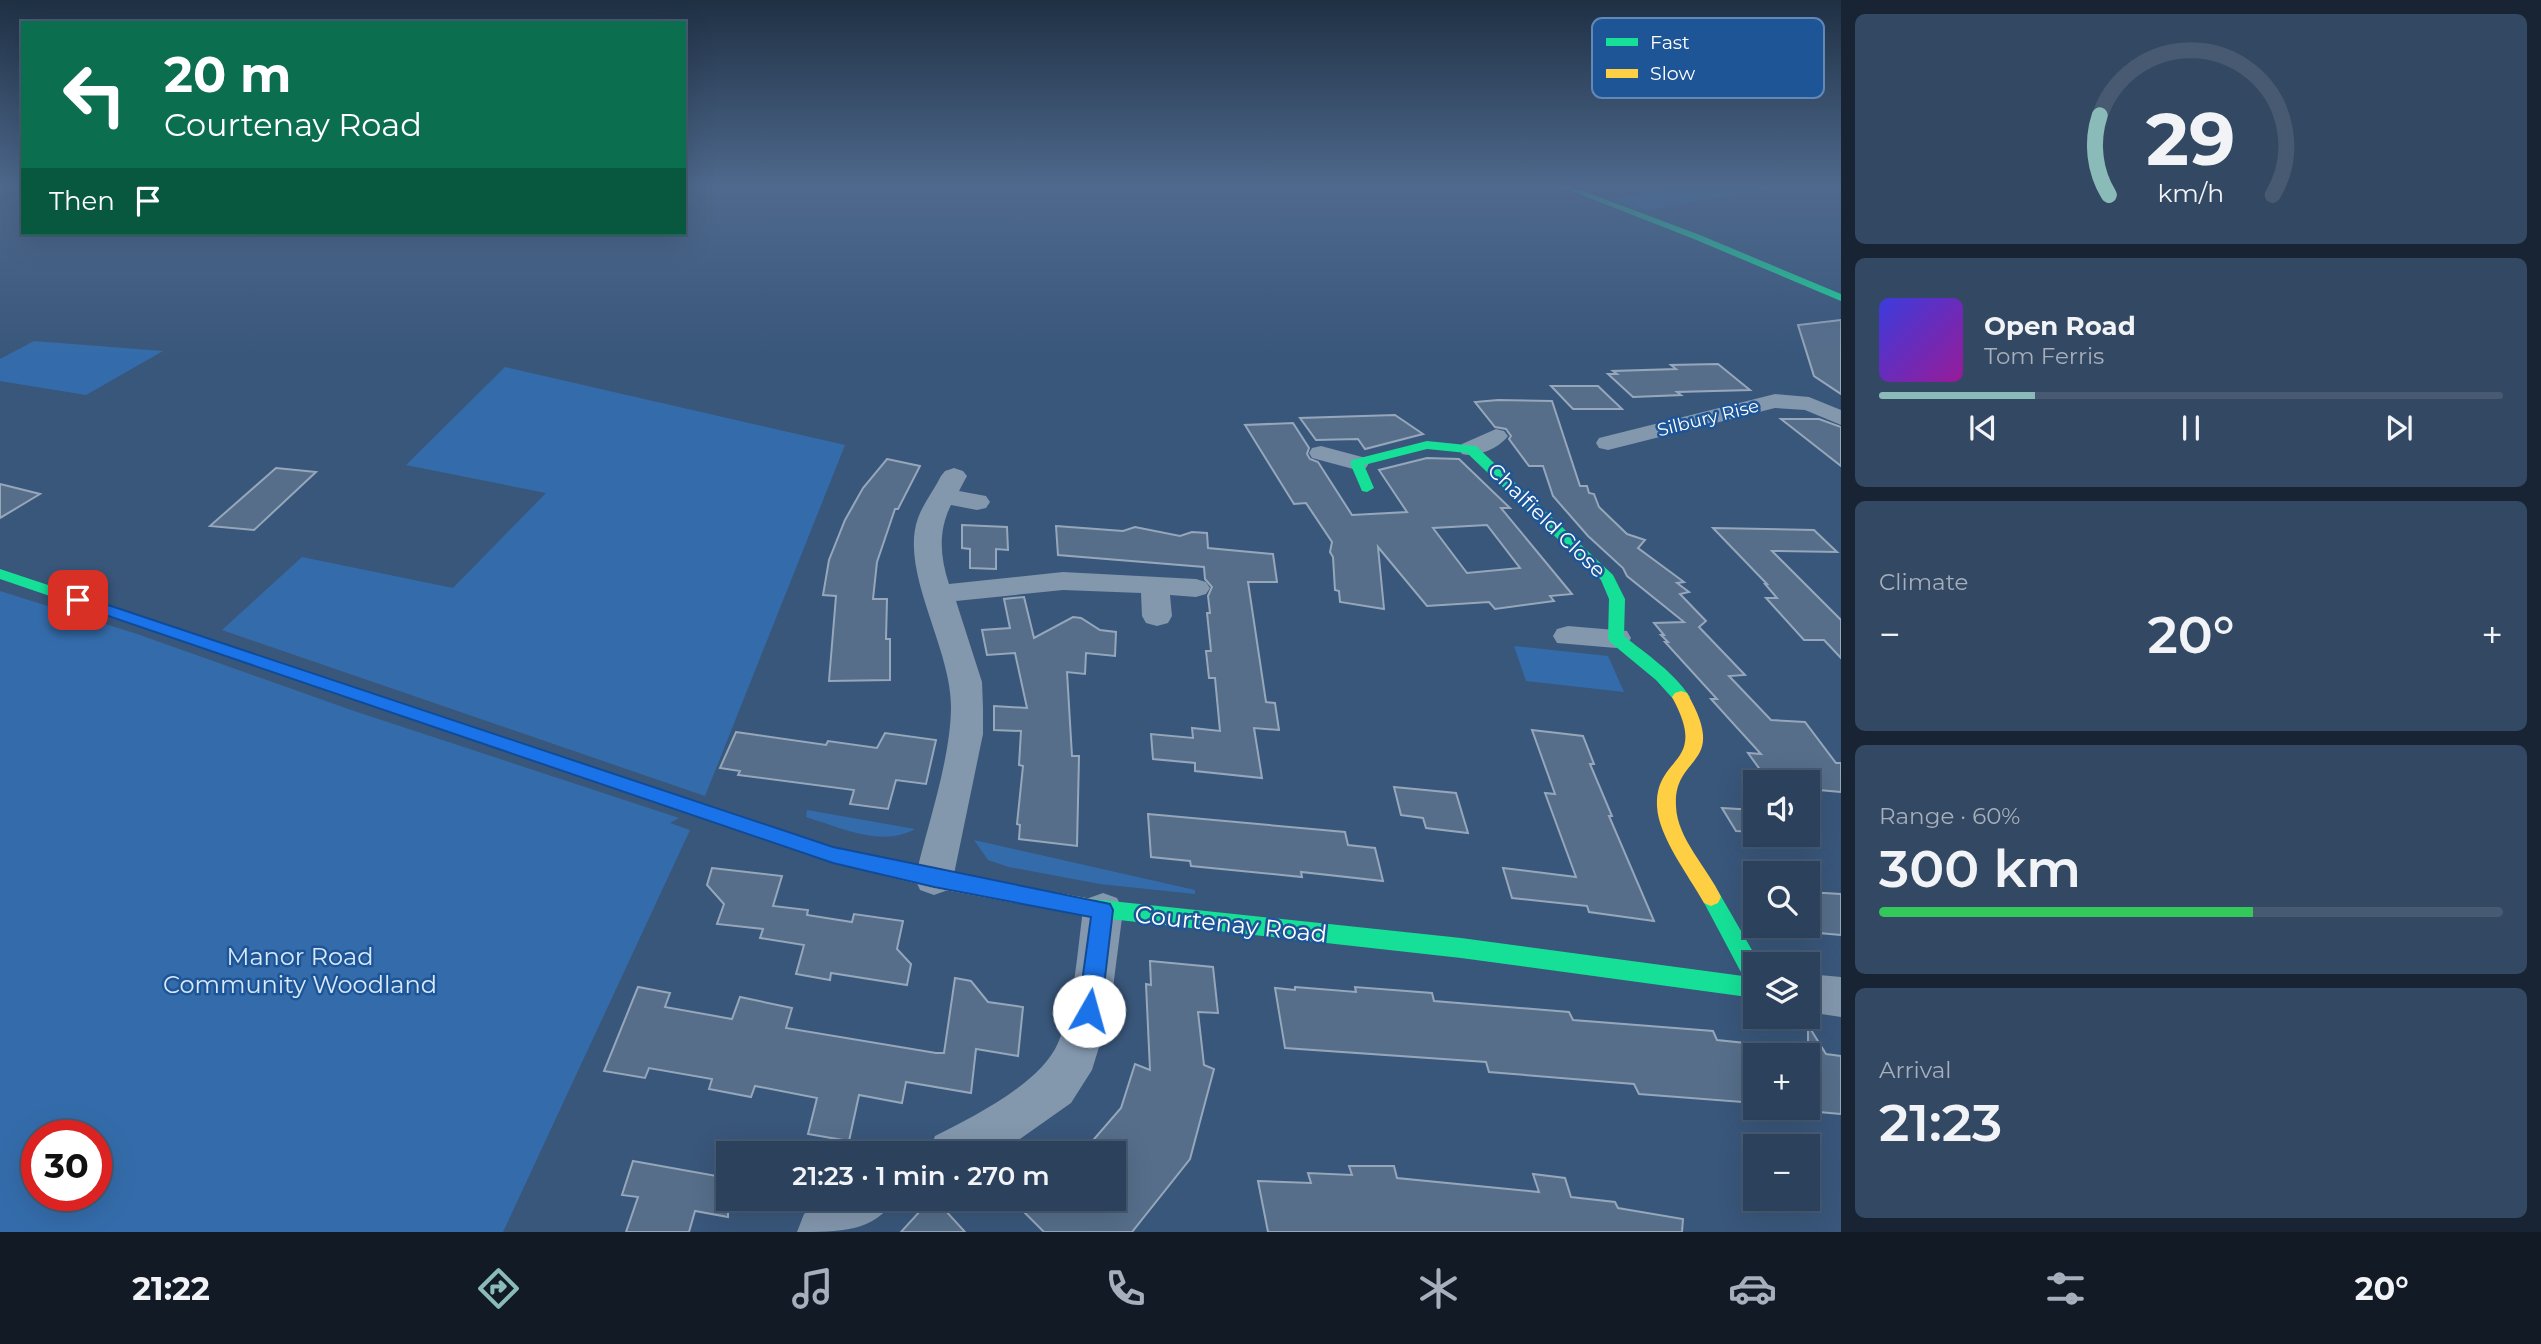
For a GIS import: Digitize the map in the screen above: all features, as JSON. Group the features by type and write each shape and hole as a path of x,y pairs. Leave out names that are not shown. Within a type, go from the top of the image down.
{"street":[{"path":"1710,242 1841,298"},
{"name":"Silbury Rise","path":"1608,443 1807,393 1841,418"},
{"path":"1628,416 1656,431"},
{"name":"Chalfield Close","path":"1471,449 1496,436"},
{"name":"Chalfield Close","path":"1357,463 1419,446 1447,443 1471,449 1608,578 1617,599 1616,638"},
{"path":"1321,453 1357,463 1367,488"},
{"path":"934,878 966,734 967,708 966,682 958,651 928,564 928,540 932,519 949,486 977,502"},
{"name":"Courtenay Road","path":"0,574 820,851 934,878 1102,910 1461,948 1743,986"},
{"path":"938,594 1063,581 1196,588"},
{"path":"1156,584 1157,615"},
{"path":"1568,636 1616,638 1663,674 1687,705 1697,733 1695,754 1673,782 1665,804 1673,828 1743,955"},
{"path":"975,1141 1055,1087 1076,1055 1089,1011 1102,910"},
{"path":"1820,994 1841,997"},
{"path":"822,1232 853,1211"}],"green space":[{"path":"34,341 163,351 86,395 0,381 0,359"},
{"path":"505,367 845,445 705,796 222,630 302,557 453,588 546,493 406,465"},
{"name":"Manor Road Community Woodland","path":"0,591 137,634 354,711 679,818 670,823 690,830 503,1232 0,1232"},
{"path":"1514,646 1608,656 1624,692 1526,681"},
{"path":"807,810 915,829 888,837 860,834 806,817"},
{"path":"974,840 1195,890 1195,894 1100,884 1009,867 988,860"}],"building":[{"path":"1841,320 1841,394 1814,376 1798,325"},
{"path":"1718,364 1750,390 1677,392 1681,395 1633,397 1608,374 1617,374 1613,371 1676,369 1671,365"},
{"path":"1551,386 1598,386 1622,409 1573,409"},
{"path":"1552,401 1580,486 1587,486 1589,493 1594,494 1599,507 1627,534 1645,540 1638,548 1684,582 1677,583 1689,592 1680,594 1706,621 1699,627 1745,675 1729,676 1771,720 1805,722 1836,763 1841,763 1841,792 1820,790 1820,770 1760,770 1748,753 1761,754 1711,699 1717,699 1665,642 1668,642 1654,623 1684,622 1627,576 1623,568 1588,536 1553,496 1543,466 1529,466 1509,439 1511,436 1506,429 1495,427 1475,402"},
{"path":"1395,415 1423,434 1365,449 1358,439 1316,440 1300,418"},
{"path":"1781,419 1819,419 1841,427 1841,466"},
{"path":"1293,423 1309,448 1307,454 1310,459 1318,462 1352,515 1407,512 1379,470 1427,458 1459,459 1510,508 1501,508 1572,594 1550,596 1554,601 1495,609 1489,602 1427,606 1378,547 1384,609 1340,602 1339,591 1335,590 1333,557 1330,552 1332,542 1306,503 1294,504 1245,425","holes":["1487,525 1520,568 1467,573 1433,528"]},
{"path":"887,459 920,466 898,509 895,509 877,562 873,599 887,599 886,639 890,639 890,680 829,681 836,596 823,595 829,560 845,520 863,488"},
{"path":"276,468 316,472 254,530 210,526"},
{"path":"0,484 40,494 0,518"},
{"path":"962,525 1007,527 1008,550 996,549 996,569 970,568 970,549 962,548"},
{"path":"1056,526 1123,531 1135,527 1180,536 1192,532 1207,533 1208,548 1273,554 1277,582 1248,582 1266,702 1275,703 1279,730 1254,728 1262,778 1195,771 1195,763 1153,759 1151,734 1193,738 1192,728 1220,731 1215,678 1209,678 1206,651 1211,651 1207,613 1210,613 1208,596 1212,587 1205,579 1204,567 1058,555"},
{"path":"1713,528 1814,530 1837,552 1772,551 1841,620 1841,658 1824,640 1804,640 1766,598 1777,598 1767,584"},
{"path":"1024,597 1034,638 1073,617 1081,618 1100,630 1116,632 1115,656 1086,653 1085,674 1067,672 1072,756 1079,756 1077,846 1019,839 1020,825 1017,824 1023,766 1019,765 1021,731 994,730 994,706 1027,708 1015,653 987,655 982,630 1010,628 1004,599"},
{"path":"1532,730 1583,736 1594,764 1590,764 1612,816 1609,816 1654,921 1589,912 1587,906 1512,898 1503,868 1576,877 1545,793 1555,794"},
{"path":"736,732 826,745 828,741 877,748 885,733 936,740 926,784 896,780 888,809 850,804 854,790 738,775 740,771 720,768"},
{"path":"1394,787 1456,793 1468,833 1426,828 1423,818 1401,815"},
{"path":"1722,808 1743,809 1743,831 1736,831"},
{"path":"1148,814 1345,832 1348,845 1375,848 1383,881 1301,872 1302,877 1191,866 1190,861 1151,857"},
{"path":"712,868 782,876 773,906 808,910 807,915 852,922 854,914 903,921 897,949 911,964 907,985 831,973 830,980 796,974 804,945 760,938 763,929 717,924 724,904 707,885"},
{"path":"1820,893 1841,894 1841,935 1820,933"},
{"path":"1150,961 1213,967 1218,1013 1198,1012 1204,1065 1214,1069 1190,1159 1132,1232 1044,1232 1023,1211 1126,1211 1126,1141 1092,1141 1121,1108 1135,1064 1150,1070 1146,984 1151,985"},
{"path":"955,978 971,981 988,1002 1023,1007 1018,1056 976,1049 971,1093 906,1082 902,1103 859,1095 849,1141 808,1134 817,1098 755,1086 751,1097 709,1089 712,1079 649,1068 645,1078 604,1071 638,987 670,993 665,1007 732,1019 740,997 792,1008 786,1028 944,1053"},
{"path":"1295,987 1356,992 1355,987 1432,993 1434,1001 1569,1012 1573,1020 1713,1031 1717,1040 1746,1043 1743,1043 1743,1102 1639,1094 1634,1084 1489,1072 1486,1062 1285,1048 1275,988 1295,990"},
{"path":"1808,1029 1810,1029 1819,1043 1808,1043"},
{"path":"1820,1044 1826,1054 1841,1056 1841,1114 1820,1112"},
{"path":"633,1161 716,1176 716,1211 728,1211 728,1217 695,1211 689,1232 626,1232 638,1197 622,1195"},
{"path":"1349,1166 1394,1166 1397,1178 1539,1192 1533,1174 1565,1178 1571,1197 1615,1202 1618,1208 1683,1219 1682,1232 1268,1232 1258,1181 1311,1183 1308,1173 1352,1175"},
{"path":"920,1211 946,1211 965,1232 901,1232"}],"traffic: fast":[{"path":"1710,242 1841,298"},
{"path":"1367,488 1357,463 1427,445 1471,449 1608,578 1617,599 1616,638 1662,676 1681,697"},
{"path":"0,574 638,789"},
{"path":"1711,897 1743,955"},
{"path":"1092,908 1461,948 1743,986"}],"traffic: slow":[{"path":"1681,697 1692,717 1696,733 1694,746 1673,778 1666,805 1672,827 1711,897"},
{"path":"638,789 833,855 934,879 1092,908"}],"route":[{"path":"78,600 833,855 934,878 1102,910 1089,1011"}]}
